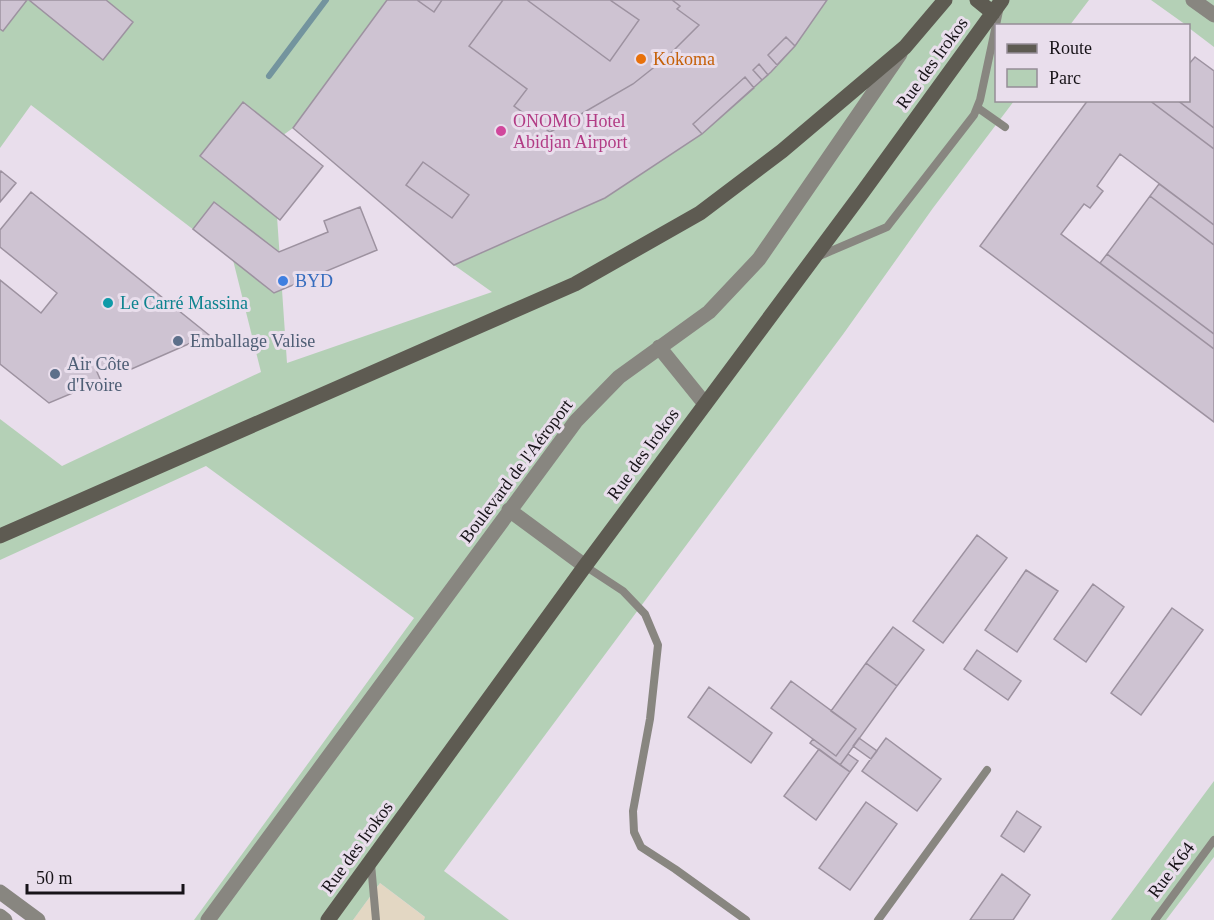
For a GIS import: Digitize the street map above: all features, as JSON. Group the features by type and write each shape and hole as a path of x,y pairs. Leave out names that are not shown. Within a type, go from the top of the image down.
{"main road":[{"path":"0,536 575,284 700,213 782,151 905,47 945,0"},
{"path":"977,0 999,5"},
{"name":"Rue des Irokos","path":"328,920 585,566 999,5"}],"street":[{"path":"1193,0 1214,15"},
{"name":"Boulevard de l'Aéroport","path":"208,920 576,420 619,377 709,312 759,258 905,47"},
{"path":"659,347 705,404"},
{"path":"509,510 585,566"},
{"path":"0,892 38,920"},
{"path":"0,916 5,920"}],"lane":[{"path":"995,24 999,5"},
{"path":"811,259 887,227 978,108 995,25"},
{"path":"978,108 1005,127"},
{"path":"585,566 623,591 645,614 658,645 650,719 633,811 634,832 641,848 675,868 746,920"},
{"path":"878,920 987,770"},
{"name":"Rue K64","path":"1155,920 1214,840"},
{"path":"370,861 376,920"}],"shaded area":[{"path":"380,883 426,918 424,920 353,920"}],"green space":[{"path":"0,0 387,0 293,128 272,143 287,363 492,292 454,265 605,198 702,134 771,72 795,46 827,0 1089,0 1071,24 995,24 995,102 1013,102 444,871 509,920 424,920 425,917 380,883 353,920 194,920 414,618 206,466 0,560 0,419 62,466 261,372 233,260 31,105 0,148"},
{"path":"1151,0 1214,0 1214,47 1190,29 1190,24 1185,24"},
{"path":"1214,781 1214,857 1166,920 1111,920"}],"building":[{"path":"0,0 27,0 3,31 0,29"},
{"path":"29,0 106,0 133,22 103,60"},
{"name":"ONOMO Hotel Abidjan Airport","path":"387,0 827,0 795,46 771,72 702,134 605,198 454,265 293,128"},
{"path":"417,0 442,0 434,12"},
{"path":"503,0 527,0 610,61 639,20 610,0 672,0 680,6 677,9 699,25 667,57 633,84 550,132 514,106 527,89 469,46"},
{"path":"786,37 795,46 777,65 768,55"},
{"path":"1195,57 1214,71 1214,128 1180,102 1190,102 1190,63"},
{"path":"759,64 768,75 762,80 753,70"},
{"path":"745,77 754,88 702,134 693,124"},
{"path":"243,102 323,166 280,220 200,156"},
{"path":"1087,102 1152,102 1214,149 1214,225 1120,154 1097,186 1103,191 1090,208 1084,204 1061,234 1214,349 1214,422 980,246"},
{"path":"1152,102 1180,102 1214,128 1214,149"},
{"path":"423,162 469,195 452,218 406,185"},
{"path":"1,171 16,183 0,202 0,173"},
{"path":"1159,184 1214,225 1214,245 1150,196"},
{"name":"Le Carré Massina","path":"31,192 209,335 127,371 123,361 97,372 101,381 49,403 0,364 0,280 41,313 57,293 0,247 0,230"},
{"path":"1150,196 1214,245 1214,334 1107,254"},
{"path":"214,202 279,252 328,232 324,221 360,207 377,250 274,293 193,229"},
{"path":"1107,254 1214,334 1214,349 1100,263"},
{"path":"977,535 1007,558 943,643 913,621"},
{"path":"1026,570 1058,591 1017,652 985,630"},
{"path":"1093,584 1124,607 1086,662 1054,639"},
{"path":"1172,608 1203,630 1141,715 1111,693"},
{"path":"893,627 924,650 897,686 866,663"},
{"path":"977,650 1021,681 1008,700 964,669"},
{"path":"866,663 897,686 840,765 810,743 813,739 836,756 856,729 831,711"},
{"path":"791,681 856,729 836,756 771,708"},
{"path":"709,687 772,733 751,763 688,717"},
{"path":"859,738 877,751 871,759 853,746"},
{"path":"886,738 941,779 917,811 862,771"},
{"path":"819,749 850,772 816,820 784,796"},
{"path":"848,754 858,761 850,772 840,765"},
{"path":"866,802 897,824 850,890 819,868"},
{"path":"1017,811 1041,827 1024,852 1001,836"},
{"path":"1002,874 1030,895 1013,920 970,920"}],"waterway":[{"path":"269,76 326,0"}],"place":[{"name":"Kokoma","path":"641,59"},
{"name":"ONOMO Hotel Abidjan Airport","path":"501,131"},
{"name":"BYD","path":"283,281"},
{"name":"Le Carré Massina","path":"108,303"},
{"name":"Emballage Valise","path":"178,341"},
{"name":"Air Côte d'Ivoire","path":"55,374"}]}
